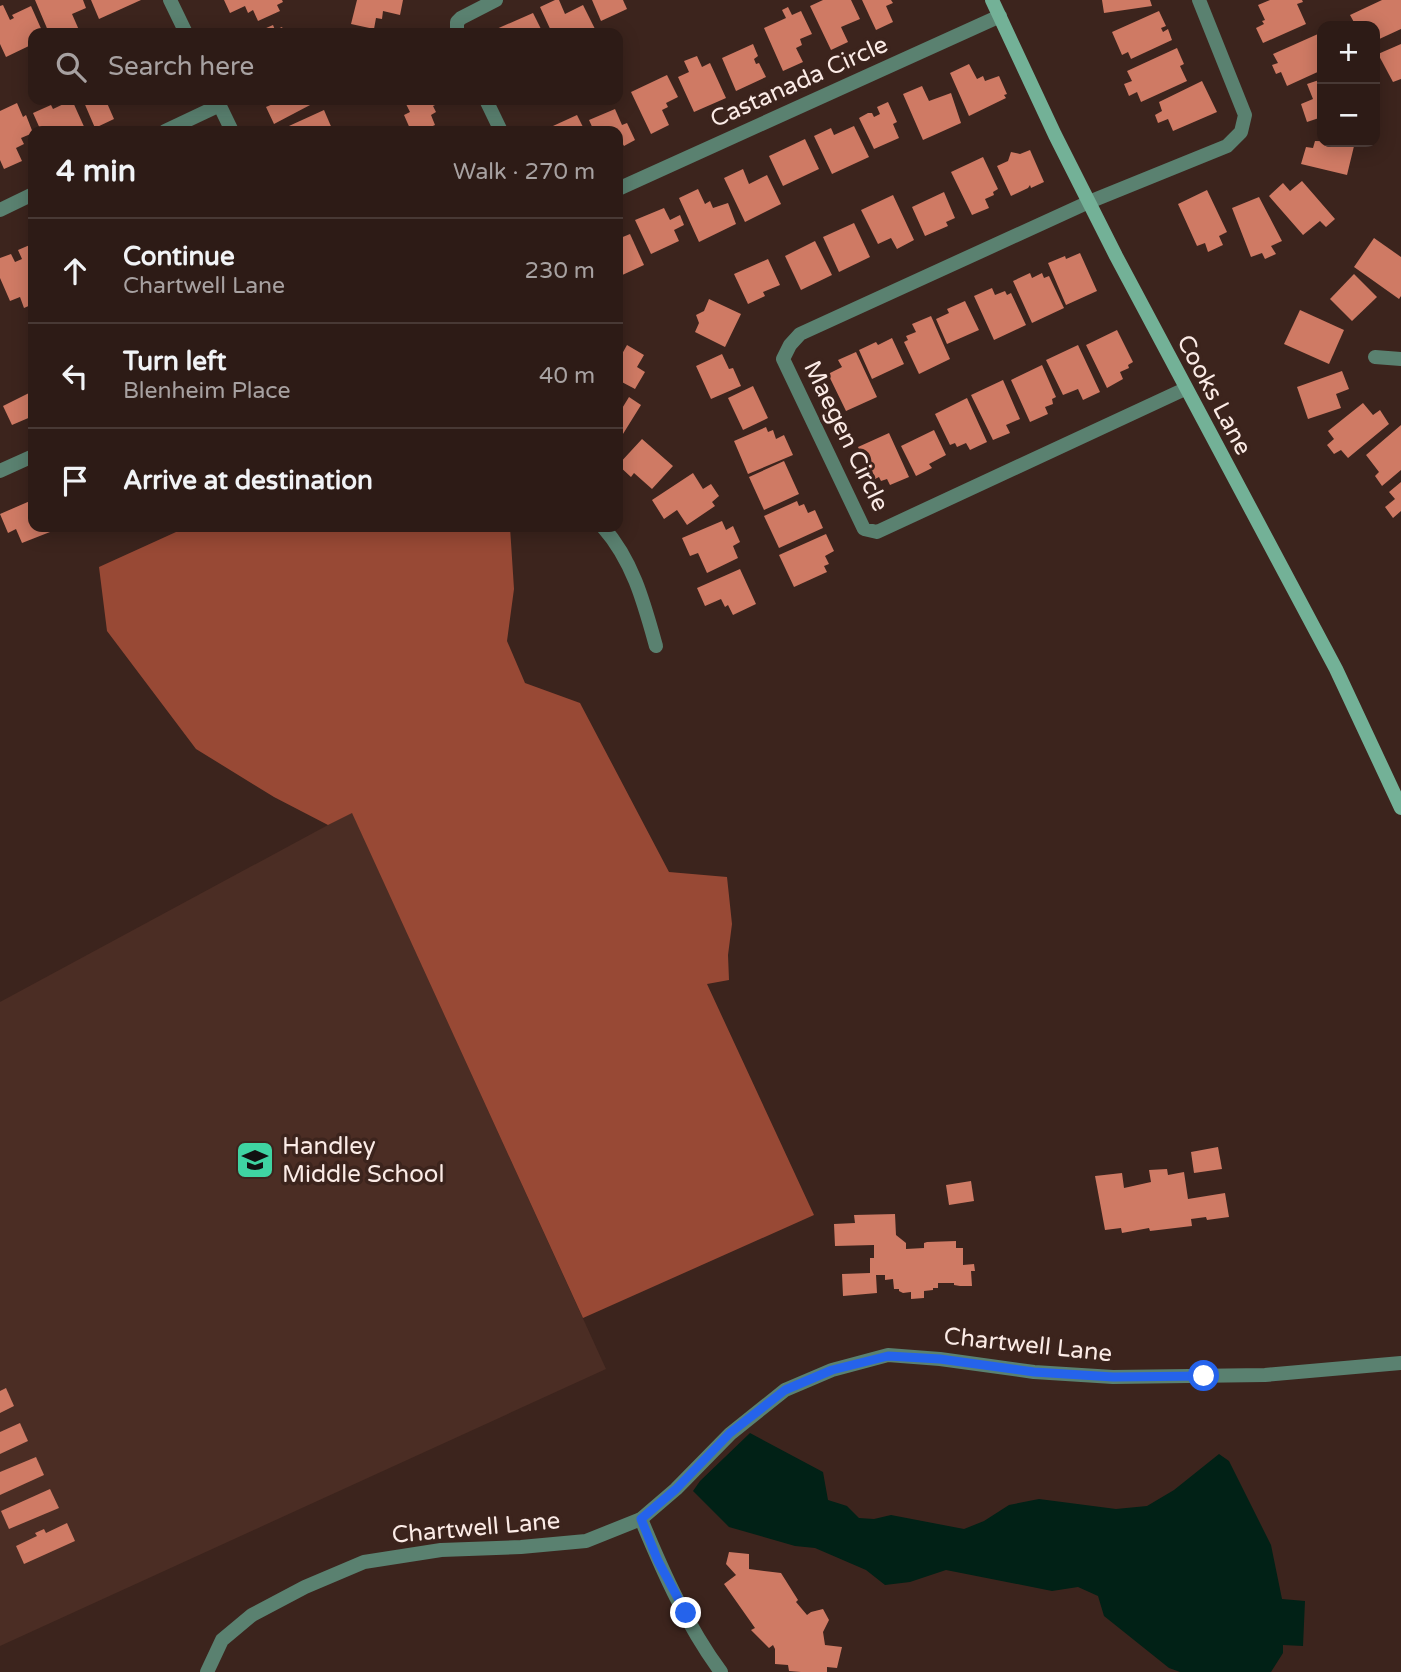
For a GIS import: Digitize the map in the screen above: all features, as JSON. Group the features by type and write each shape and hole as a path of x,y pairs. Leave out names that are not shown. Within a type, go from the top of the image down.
{"main road":[{"name":"Cooks Lane","path":"992,0 1089,202 1185,389 1336,668 1401,808"}],"street":[{"path":"170,0 184,28"},
{"path":"457,28 457,22 461,18 496,0"},
{"path":"1089,202 1210,155 1227,146 1241,132 1244,115 1199,0"},
{"name":"Castanada Circle","path":"623,187 1000,16"},
{"path":"175,126 214,105"},
{"path":"219,105 230,126"},
{"path":"488,105 499,126"},
{"path":"0,210 28,196"},
{"name":"Maegen Circle","path":"1089,202 800,334 790,345 783,359 864,529 877,533 1185,389"},
{"path":"1375,357 1401,359"},
{"path":"0,471 28,458"},
{"path":"607,532 640,589 656,646"},
{"name":"Chartwell Lane","path":"207,1672 222,1640 252,1615 305,1587 364,1562 441,1550 586,1541 641,1519 676,1489 730,1433 785,1390 832,1370 888,1356 940,1359 1034,1372 1113,1377 1265,1375 1401,1363"},
{"path":"641,1519 658,1561 708,1654 721,1672"}],"shaded area":[{"path":"176,532 510,532 514,589 507,641 525,683 580,703 669,872 727,877 732,924 728,955 729,980 707,984 814,1215 583,1318 352,813 328,825 274,797 196,749 107,631 99,567"},
{"name":"Handley Middle School","path":"352,812 606,1369 0,1646 0,1002"},
{"path":"750,1433 823,1472 828,1500 847,1506 859,1518 874,1519 891,1515 964,1529 984,1521 1009,1505 1039,1499 1116,1509 1147,1506 1174,1490 1219,1454 1229,1461 1271,1545 1282,1599 1305,1601 1303,1646 1283,1645 1283,1653 1271,1672 1180,1672 1169,1668 1104,1616 1098,1596 1078,1587 1052,1591 946,1570 910,1582 885,1585 866,1570 815,1548 795,1546 729,1527 693,1491"}],"building":[{"path":"35,0 83,0 86,8 72,14 78,28 47,28"},
{"path":"91,0 141,0 99,19"},
{"path":"224,0 283,2 277,5 280,11 258,21 253,10 248,13 245,6 230,13"},
{"path":"357,0 403,0 400,15 383,11 382,19 376,18 374,28 351,24"},
{"path":"559,0 565,14 583,5 594,28 550,28 540,7"},
{"path":"592,0 623,0 627,9 601,21"},
{"path":"823,0 851,0 860,19 841,27 848,42 831,50 810,6"},
{"path":"862,0 891,0 893,3 886,6 893,22 876,30"},
{"path":"1102,0 1150,0 1152,6 1104,13"},
{"path":"1270,0 1302,0 1303,2 1297,4 1306,24 1263,43 1256,28 1264,24 1262,21 1265,20 1258,5"},
{"path":"1382,0 1401,0 1401,29 1380,39 1380,21 1353,21 1350,15"},
{"path":"3,5 10,20 14,18 12,15 31,6 41,28 28,28 28,46 6,57 0,44 0,6"},
{"path":"788,7 792,15 801,11 812,34 800,39 802,45 796,48 803,62 783,71 764,28 786,18 782,10"},
{"path":"1159,11 1166,26 1161,28 1163,32 1168,29 1172,40 1131,59 1128,52 1122,55 1112,32"},
{"path":"533,13 540,28 499,28"},
{"path":"1317,34 1317,72 1287,86 1281,72 1276,74 1272,65 1278,63 1273,54"},
{"path":"753,44 758,56 754,59 766,77 736,91 722,58"},
{"path":"1401,44 1401,79 1393,82 1380,53"},
{"path":"1177,48 1184,64 1180,66 1187,81 1141,102 1137,92 1129,96 1124,84 1132,81 1127,71"},
{"path":"697,56 702,67 710,63 726,98 694,112 678,77 689,72 684,61"},
{"path":"969,64 977,79 983,76 985,81 999,76 1007,94 1004,95 1006,98 969,116 950,73"},
{"path":"667,75 678,97 666,103 668,107 662,110 669,125 651,134 631,92"},
{"path":"1202,81 1217,112 1173,131 1168,119 1158,123 1155,115 1162,111 1159,102"},
{"path":"1317,81 1317,119 1307,122 1301,104 1313,99 1307,84"},
{"path":"922,86 929,101 951,93 961,123 923,140 903,94"},
{"path":"888,102 897,122 893,124 899,138 874,149 859,118 868,113 872,113 874,117 880,114 877,107"},
{"path":"17,103 30,126 28,126 28,135 21,138 24,144 16,148 22,161 4,169 0,160 0,111"},
{"path":"51,105 53,109 61,105 74,105 84,126 39,126 33,113"},
{"path":"85,105 108,105 114,119 94,126"},
{"path":"270,105 310,105 274,124 266,107"},
{"path":"406,105 435,105 433,106 436,112 431,115 435,125 409,126 404,115 410,112"},
{"path":"615,109 622,125 627,123 635,140 624,146 623,126 592,126 589,120"},
{"path":"324,110 331,126 289,126"},
{"path":"577,115 582,126 553,126"},
{"path":"854,126 869,157 832,174 814,136 831,128 834,135"},
{"path":"805,139 819,169 783,186 769,156"},
{"path":"1315,141 1317,147 1354,147 1347,175 1301,164 1306,147 1313,148"},
{"path":"1030,150 1044,182 1031,188 1030,185 1011,196 997,166 1008,161 1011,152 1020,154"},
{"path":"983,157 998,189 993,192 994,195 985,199 989,208 972,215 951,172"},
{"path":"743,169 749,184 767,175 781,204 745,222 724,178"},
{"path":"1302,181 1335,219 1326,227 1320,221 1303,235 1269,196 1283,183 1290,191"},
{"path":"698,189 705,204 710,201 713,208 728,203 736,224 699,242 679,198"},
{"path":"1207,190 1227,232 1219,236 1223,245 1208,252 1205,243 1197,246 1178,204"},
{"path":"944,192 955,218 946,222 948,226 925,236 912,207"},
{"path":"893,195 914,240 897,249 891,238 878,244 861,210"},
{"path":"1259,197 1282,241 1271,246 1276,254 1265,259 1262,253 1251,257 1232,208"},
{"path":"664,208 670,220 680,215 684,225 674,230 679,241 651,254 635,220"},
{"path":"854,223 870,257 839,272 823,237"},
{"path":"630,234 644,265 623,275 623,237"},
{"path":"1374,238 1401,257 1399,299 1354,267"},
{"path":"815,241 832,275 801,290 785,256"},
{"path":"28,246 28,306 24,308 20,297 10,301 0,278 0,258 11,254 15,262 22,259 18,250"},
{"path":"1080,253 1097,291 1066,305 1048,263"},
{"path":"768,259 780,285 763,292 765,296 748,304 734,274"},
{"path":"1030,273 1032,278 1042,273 1044,278 1049,276 1064,308 1032,323 1013,281"},
{"path":"1354,274 1377,297 1352,321 1330,299"},
{"path":"992,288 995,295 1005,291 1007,295 1011,293 1026,325 994,340 974,296"},
{"path":"709,299 741,314 725,347 695,332 699,323 696,315 704,311"},
{"path":"965,301 979,330 947,344 936,319 949,313 947,309"},
{"path":"1300,310 1344,330 1329,364 1284,344"},
{"path":"931,316 950,359 919,374 904,342 908,340 906,336 916,332 912,324"},
{"path":"1117,330 1133,362 1128,365 1129,368 1120,372 1123,379 1107,388 1086,345"},
{"path":"892,338 904,364 872,379 859,350"},
{"path":"627,345 644,355 637,367 645,372 635,389 623,383 623,352"},
{"path":"1078,345 1100,392 1083,400 1078,389 1063,395 1046,360"},
{"path":"856,352 877,397 846,411 828,374 842,367 838,360"},
{"path":"722,354 729,369 733,368 741,386 711,399 696,366"},
{"path":"1042,365 1056,397 1052,399 1053,404 1045,407 1048,414 1030,422 1011,380"},
{"path":"1342,371 1349,389 1336,394 1341,408 1308,419 1297,387"},
{"path":"1003,380 1020,419 1006,425 1010,433 993,440 971,395"},
{"path":"753,386 768,418 743,430 728,398"},
{"path":"28,394 28,418 12,425 3,406"},
{"path":"629,397 641,405 623,434 623,407"},
{"path":"967,398 987,442 970,450 966,443 957,447 955,443 950,445 935,414"},
{"path":"1363,403 1373,415 1380,410 1389,424 1348,458 1341,450 1334,454 1327,445 1334,439 1328,431"},
{"path":"1401,425 1401,470 1382,486 1375,476 1379,472 1366,455"},
{"path":"766,427 768,432 773,430 776,439 784,435 793,455 748,474 734,441"},
{"path":"934,430 946,455 929,464 932,468 916,476 901,446"},
{"path":"889,433 909,477 890,485 887,479 881,481 879,477 873,480 858,447"},
{"path":"642,439 673,466 652,489 634,473 631,477 623,470 623,460"},
{"path":"784,461 799,494 764,510 749,477"},
{"path":"693,473 703,489 711,484 719,496 712,502 715,506 687,525 677,510 664,519 652,500"},
{"path":"1401,482 1401,511 1393,518 1385,507 1395,499 1389,492"},
{"path":"797,501 799,506 804,504 808,513 815,510 823,528 779,548 764,516"},
{"path":"28,502 28,532 50,532 22,543 16,529 8,533 0,514"},
{"path":"722,521 726,530 733,526 740,542 733,546 738,558 707,573 698,553 690,556 682,538"},
{"path":"826,534 834,551 825,556 829,564 824,566 827,572 794,587 779,555"},
{"path":"740,569 756,604 733,615 721,599 705,606 697,588"},
{"path":"1218,1147 1222,1169 1194,1173 1191,1152"},
{"path":"1167,1169 1168,1175 1184,1172 1188,1199 1225,1193 1229,1217 1191,1219 1192,1226 1150,1231 1149,1228 1122,1233 1121,1228 1105,1230 1095,1176 1122,1173 1124,1188 1151,1182 1149,1170"},
{"path":"971,1181 974,1201 949,1205 946,1185"},
{"path":"895,1214 896,1235 906,1243 906,1249 924,1248 924,1243 927,1242 956,1241 956,1248 963,1248 963,1265 974,1264 975,1271 971,1271 972,1286 938,1283 938,1288 924,1291 924,1298 911,1299 911,1292 903,1293 894,1289 893,1279 885,1280 885,1275 876,1275 877,1293 843,1296 842,1274 870,1273 870,1258 874,1258 874,1245 835,1246 834,1224 855,1223 854,1215"},
{"path":"6,1388 14,1406 0,1413 0,1391"},
{"path":"20,1423 28,1441 0,1454 0,1432"},
{"path":"36,1457 44,1475 0,1495 0,1472"},
{"path":"50,1489 59,1508 9,1529 1,1511"},
{"path":"67,1523 75,1541 24,1564 16,1546 37,1536 35,1533 44,1529 46,1533"},
{"path":"729,1552 749,1554 749,1569 781,1573 798,1600 796,1602 807,1615 823,1609 829,1620 823,1632 825,1645 842,1647 837,1668 827,1667 827,1672 801,1672 789,1671 788,1665 775,1664 773,1645 769,1648 751,1630 755,1628 724,1584 736,1575 726,1564"}],"place":[{"name":"Handley Middle School","path":"255,1160"}],"route":[{"path":"686,1613 658,1561 641,1519 676,1489 730,1433 785,1390 832,1370 888,1356 940,1359 1034,1372 1113,1377 1204,1376"}]}
